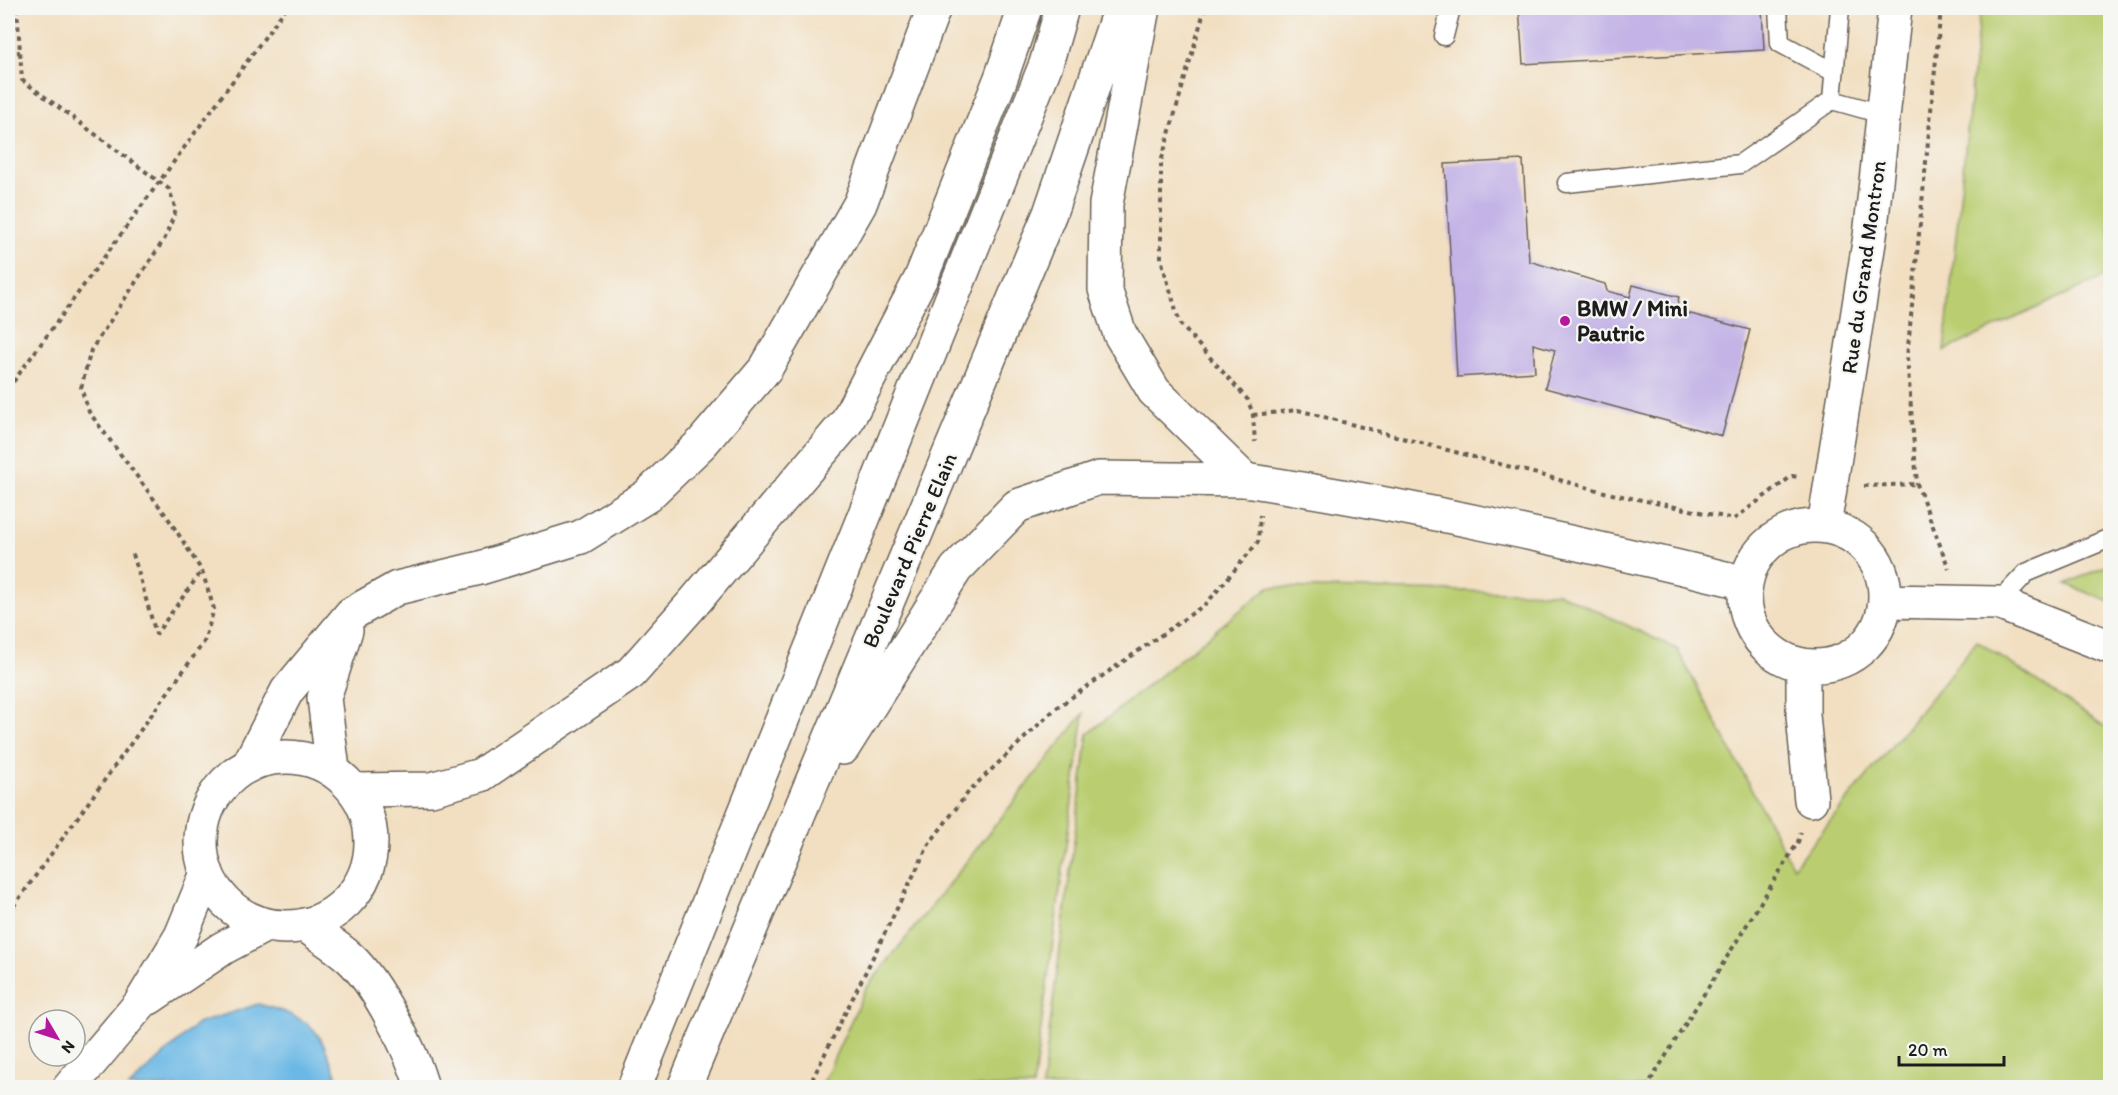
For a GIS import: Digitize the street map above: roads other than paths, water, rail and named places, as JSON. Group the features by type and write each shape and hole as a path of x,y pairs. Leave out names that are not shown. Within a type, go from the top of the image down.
{"main road":[{"path":"248,766 287,691 351,614 397,588 480,568 581,537 647,496 702,442 766,368 860,204 934,8"},
{"path":"351,614 324,698 344,780 366,811 371,835 370,859 362,882 341,907 328,916 305,925 266,925 242,915 221,897 207,873 201,849 202,832 212,800 227,780 248,766 269,758 291,756 313,760 344,780 431,789 481,775 631,673 846,423 921,278 1001,78 1025,8"},
{"path":"634,1088 1046,64 1062,8"},
{"name":"Boulevard Pierre Elain","path":"684,1088 1050,213 1120,8"},
{"path":"1143,8 1106,204 1104,289 1120,334 1154,390 1254,479"},
{"name":"Rue du Grand Montron","path":"1824,526 1870,236 1895,8"},
{"path":"792,830 956,569 1017,506 1099,477 1254,479 1440,514 1600,548 1746,583"},
{"path":"1803,526 1824,526 1845,531 1863,543 1884,580 1886,601 1880,624 1868,643 1849,658 1827,665 1803,665 1783,658 1765,644 1752,626 1746,605 1746,583 1753,562 1766,546 1783,533 1803,526"},
{"path":"1886,601 1998,603 2110,647"},
{"path":"1803,665 1803,715 1811,800"},
{"path":"69,1088 140,1004 181,936 207,873"},
{"path":"140,1004 223,948 266,925"},
{"path":"305,925 351,959 390,1015 418,1071 422,1088"}],"lane":[{"path":"1444,36 1451,8"},
{"path":"1778,8 1780,43 1834,72"},
{"path":"1832,100 1840,8"},
{"path":"1832,100 1882,114"},
{"path":"1567,183 1740,164 1832,100"},
{"path":"1998,603 2026,573 2110,538"}],"water":[{"path":"258,1004 294,1016 314,1031 327,1052 341,1087 129,1087 197,1024"}],"place":[{"name":"BMW / Mini Pautric","path":"1565,321"}]}
